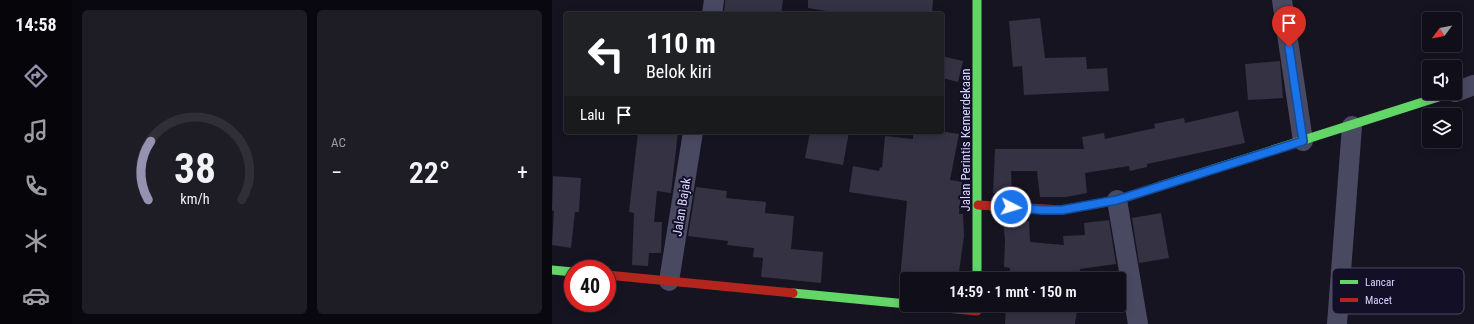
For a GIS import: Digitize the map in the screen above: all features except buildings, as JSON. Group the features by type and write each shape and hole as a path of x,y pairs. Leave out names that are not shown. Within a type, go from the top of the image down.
{"street":[{"path":"712,12 714,0"},
{"name":"Jalan Perintis Kemerdekaan","path":"977,0 977,272"},
{"path":"1282,0 1303,141"},
{"path":"1462,89 1474,85"},
{"path":"978,206 1062,210 1117,200 1430,100"},
{"path":"1342,268 1352,126"},
{"name":"Jalan Bajak","path":"669,281 693,134"},
{"path":"1117,200 1138,324"},
{"path":"552,270 564,271"},
{"path":"616,276 900,303"},
{"path":"1338,324 1339,314"}],"traffic: fast":[{"path":"977,0 977,272"},
{"path":"1160,186 1429,100"},
{"path":"552,270 564,271"},
{"path":"793,293 900,303"}],"traffic: jam":[{"path":"978,205 1062,210 1117,200 1160,186"},
{"path":"616,276 793,293"}],"route":[{"path":"1011,207 1062,210 1117,200 1303,141 1289,47"}]}
